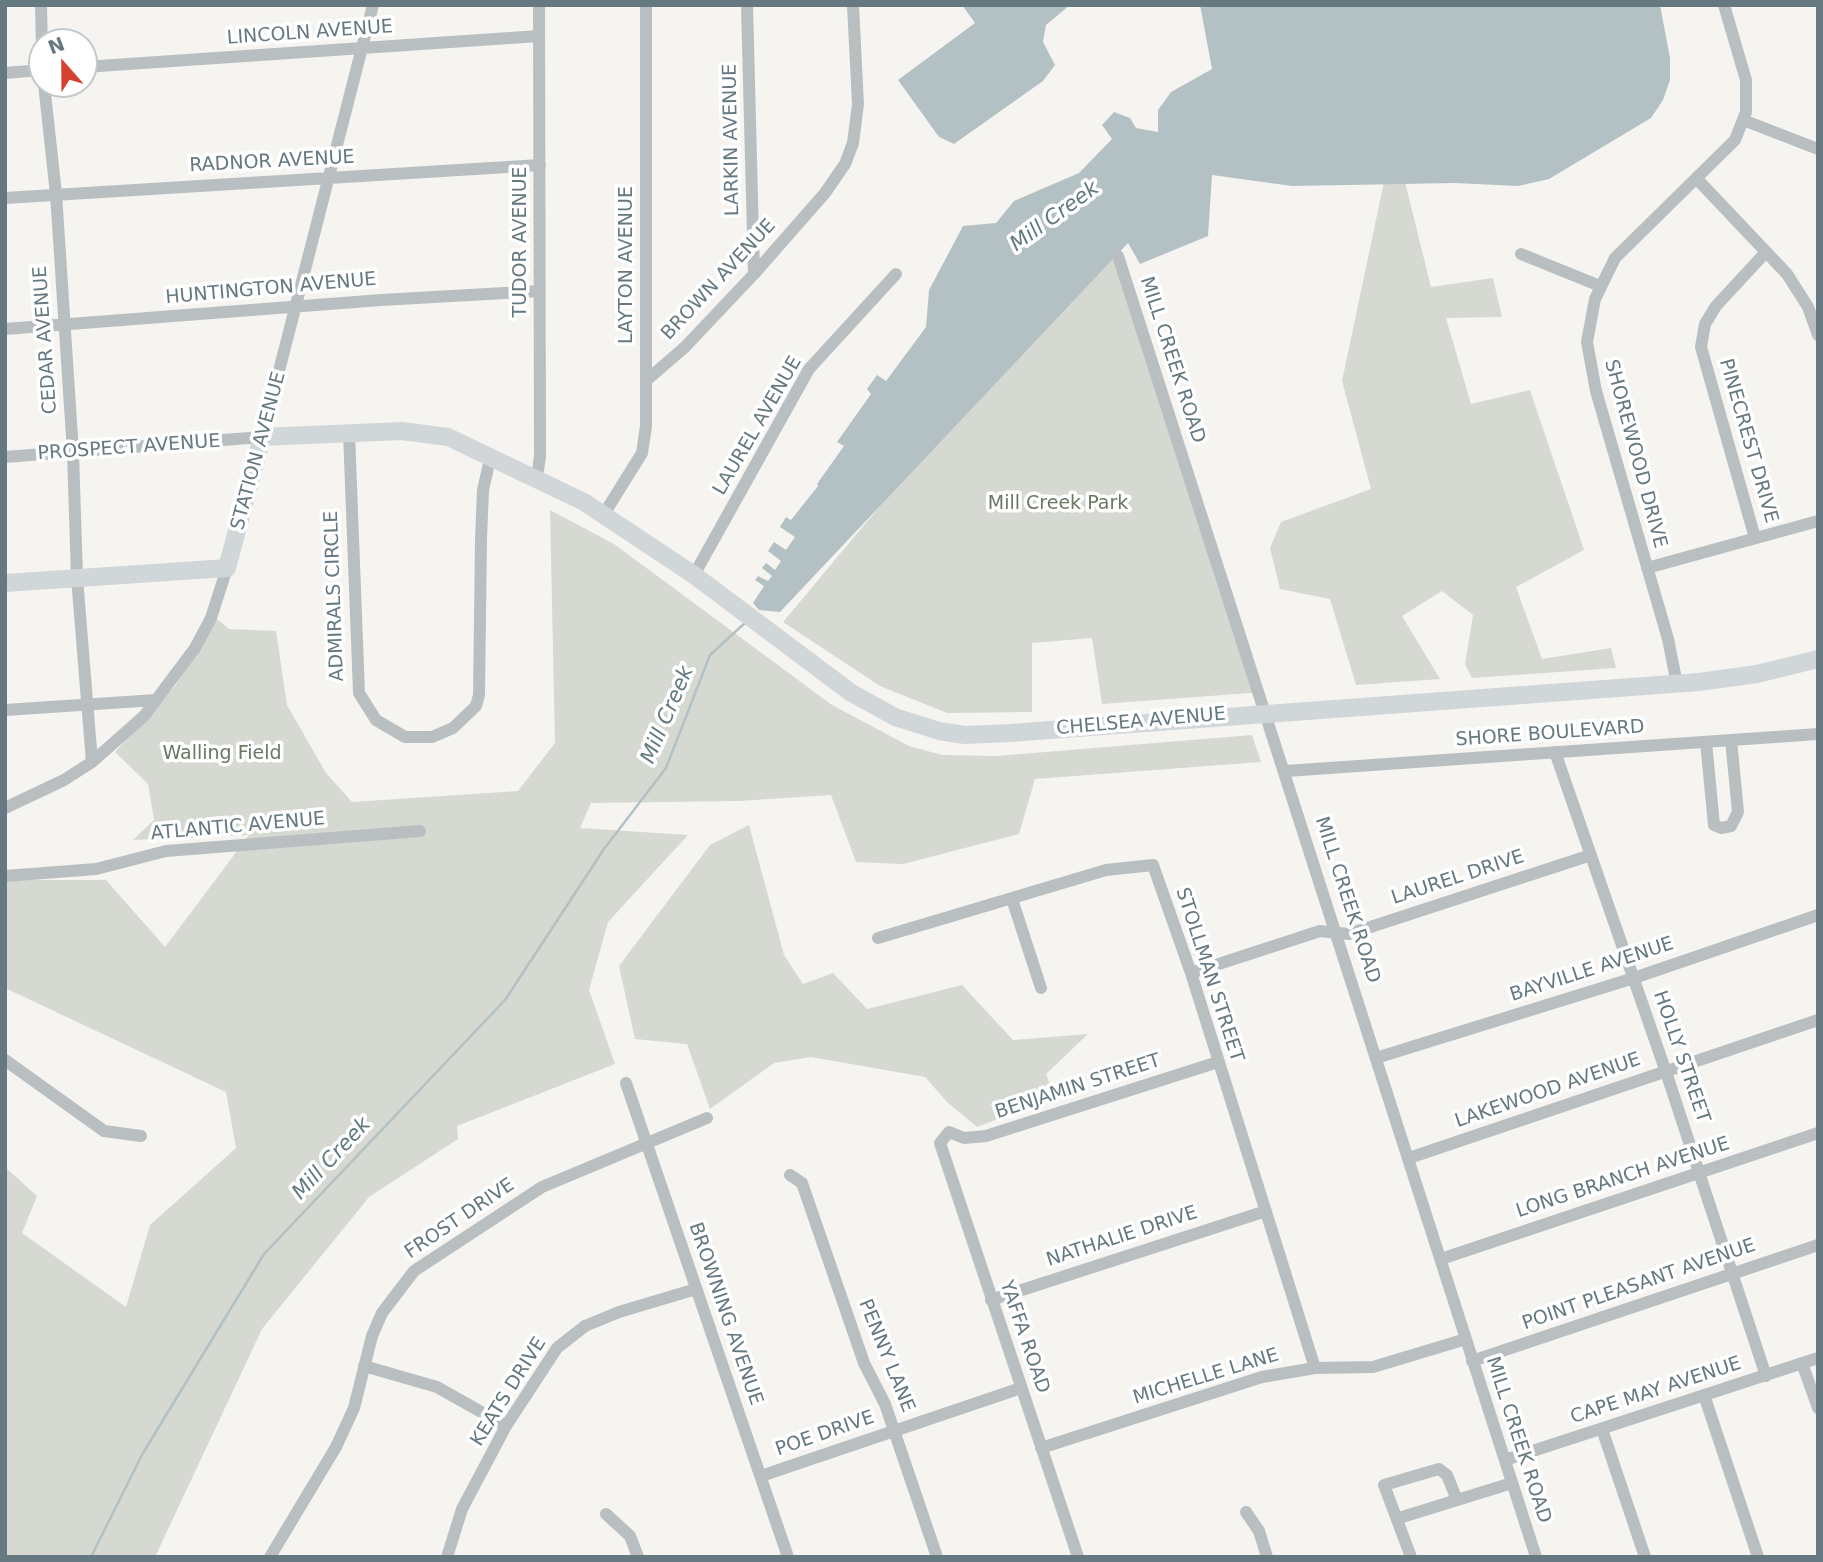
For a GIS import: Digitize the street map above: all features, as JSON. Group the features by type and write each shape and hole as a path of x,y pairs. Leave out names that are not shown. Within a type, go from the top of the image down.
{"main road":[{"name":"PROSPECT AVENUE","path":"262,438 349,433 433,434 448,437 491,455 537,478"},
{"name":"STATION AVENUE","path":"227,568 262,438"},
{"name":"CHELSEA AVENUE","path":"537,478 604,514 694,575 850,692 895,717 939,731 965,735 1677,684 1739,677 1818,659"},
{"path":"5,583 227,568"}],"street":[{"path":"41,5 42,28"},
{"name":"STATION AVENUE","path":"262,438 298,307 373,5"},
{"name":"TUDOR AVENUE","path":"537,478 540,456 539,5"},
{"name":"LAYTON AVENUE","path":"604,514 642,453 646,426 646,5"},
{"name":"LARKIN AVENUE","path":"747,5 754,274"},
{"name":"BROWN AVENUE","path":"648,379 685,347 754,274 816,204 845,164 853,142 858,104 853,5"},
{"path":"1724,5 1746,80 1743,120 1818,149"},
{"name":"LINCOLN AVENUE","path":"98,66 539,36"},
{"path":"5,73 28,71"},
{"name":"CEDAR AVENUE","path":"46,98 56,194 73,452 77,578 92,762"},
{"name":"SHOREWOOD DRIVE","path":"1677,684 1668,639 1589,358 1590,321 1600,286 1615,258 1735,140 1743,120"},
{"name":"RADNOR AVENUE","path":"5,198 540,165"},
{"path":"1698,179 1800,292 1818,335"},
{"name":"PINECREST DRIVE","path":"1755,538 1701,347 1705,324 1716,306 1766,252"},
{"path":"1521,254 1600,286"},
{"name":"MILL CREEK ROAD","path":"1118,256 1286,771 1536,1557"},
{"name":"LAUREL AVENUE","path":"694,575 809,369 895,275"},
{"name":"HUNTINGTON AVENUE","path":"5,329 540,292"},
{"name":"ADMIRALS CIRCLE","path":"349,433 359,693 376,720 405,737 432,737 453,729 471,712 479,695 483,490 491,455"},
{"name":"PROSPECT AVENUE","path":"5,457 262,438"},
{"path":"1647,568 1818,521"},
{"name":"STATION AVENUE","path":"5,808 33,797 92,762 128,732 195,648 211,618 227,568"},
{"path":"5,710 156,700"},
{"name":"SHORE BOULEVARD","path":"1286,771 1818,734"},
{"path":"1706,742 1714,825 1721,828 1731,826 1738,812 1731,740"},
{"name":"HOLLY STREET","path":"1555,752 1666,1072 1766,1376"},
{"name":"ATLANTIC AVENUE","path":"5,876 96,869 166,851 420,831"},
{"name":"LAUREL DRIVE","path":"1191,973 1320,931 1349,934 1591,855"},
{"name":"STOLLMAN STREET","path":"878,938 1106,870 1153,865 1191,973 1315,1368"},
{"path":"1012,899 1041,988"},
{"name":"BAYVILLE AVENUE","path":"1376,1058 1634,978 1818,915"},
{"name":"LAKEWOOD AVENUE","path":"1409,1158 1818,1020"},
{"path":"5,1059 104,1131 141,1136"},
{"name":"BENJAMIN STREET","path":"949,1132 964,1138 986,1136 1218,1062"},
{"name":"BROWNING AVENUE","path":"626,1083 788,1557"},
{"name":"FROST DRIVE","path":"270,1557 336,1447 354,1408 364,1366 382,1313 414,1271 542,1188 707,1118"},
{"name":"YAFFA ROAD","path":"949,1132 940,1143 942,1153 1078,1557"},
{"name":"LONG BRANCH AVENUE","path":"1441,1259 1818,1133"},
{"name":"PENNY LANE","path":"790,1175 802,1183 864,1363 895,1430 937,1557"},
{"name":"NATHALIE DRIVE","path":"991,1300 1266,1211"},
{"name":"POINT PLEASANT AVENUE","path":"1472,1361 1592,1323 1818,1245"},
{"name":"KEATS DRIVE","path":"447,1557 462,1509 506,1426 538,1374 570,1335 619,1312 696,1289"},
{"name":"MICHELLE LANE","path":"1041,1448 1262,1377 1315,1368 1373,1367 1466,1339"},
{"name":"CAPE MAY AVENUE","path":"1505,1461 1818,1358"},
{"path":"1802,1363 1818,1408"},
{"path":"364,1366 438,1387 506,1426"},
{"name":"POE DRIVE","path":"761,1476 1021,1388"},
{"path":"1704,1395 1758,1557"},
{"path":"1602,1429 1645,1557"},
{"path":"1410,1557 1399,1518 1384,1485 1439,1469 1447,1475 1457,1500"},
{"path":"1399,1518 1512,1483"},
{"path":"1246,1512 1259,1531 1267,1557"},
{"path":"606,1514 630,1536 638,1557"}],"green space":[{"path":"1384,182 1405,182 1431,287 1493,278 1502,317 1446,318 1471,404 1530,390 1584,550 1516,587 1542,659 1611,648 1616,668 1472,678 1465,664 1473,615 1442,591 1402,616 1440,679 1356,685 1330,599 1280,589 1270,548 1281,522 1371,489 1342,381"},
{"name":"Mill Creek Park","path":"1117,248 1264,692 1102,704 1092,638 1032,643 1032,712 947,713 880,686 783,622 1032,324"},
{"name":"Walling Field","path":"550,510 614,544 832,705 909,746 942,755 997,756 1252,735 1261,762 1035,779 1019,834 903,864 856,862 831,795 740,801 591,803 580,828 688,835 608,922 589,990 615,1064 457,1126 458,1139 369,1197 262,1329 155,1557 5,1557 5,1167 37,1196 22,1233 126,1307 150,1225 236,1148 226,1092 5,988 5,880 106,880 165,947 249,835 133,840 154,820 148,784 115,752 175,686 217,619 229,629 276,631 287,705 326,773 352,802 518,791 555,743"},
{"path":"749,825 784,955 803,984 833,973 867,1009 962,985 1013,1040 1088,1034 1046,1074 1055,1097 977,1127 947,1102 925,1077 811,1057 774,1063 710,1109 687,1044 635,1039 619,966 710,845"}],"water":[{"path":"962,5 1070,5 1046,25 1043,42 1055,65 1043,81 954,144 939,137 898,80 975,23"},
{"path":"1200,5 1660,5 1670,58 1670,80 1663,100 1651,118 1549,179 1518,186 1455,183 1292,186 1212,175 1208,236 1140,264 1128,243 780,612 759,610 753,603 764,586 755,580 758,576 768,581 772,576 762,568 766,563 775,570 781,561 768,551 774,542 786,550 795,537 780,527 786,517 791,520 818,486 844,446 837,442 871,394 867,389 877,375 886,381 926,327 929,290 963,226 996,223 1014,201 1079,173 1112,139 1102,125 1114,112 1130,118 1136,128 1158,132 1158,110 1171,92 1212,69"}],"waterway":[{"name":"Mill Creek","path":"91,1557 143,1453 264,1254 505,1000 604,849 666,768 710,655 746,622"}]}
